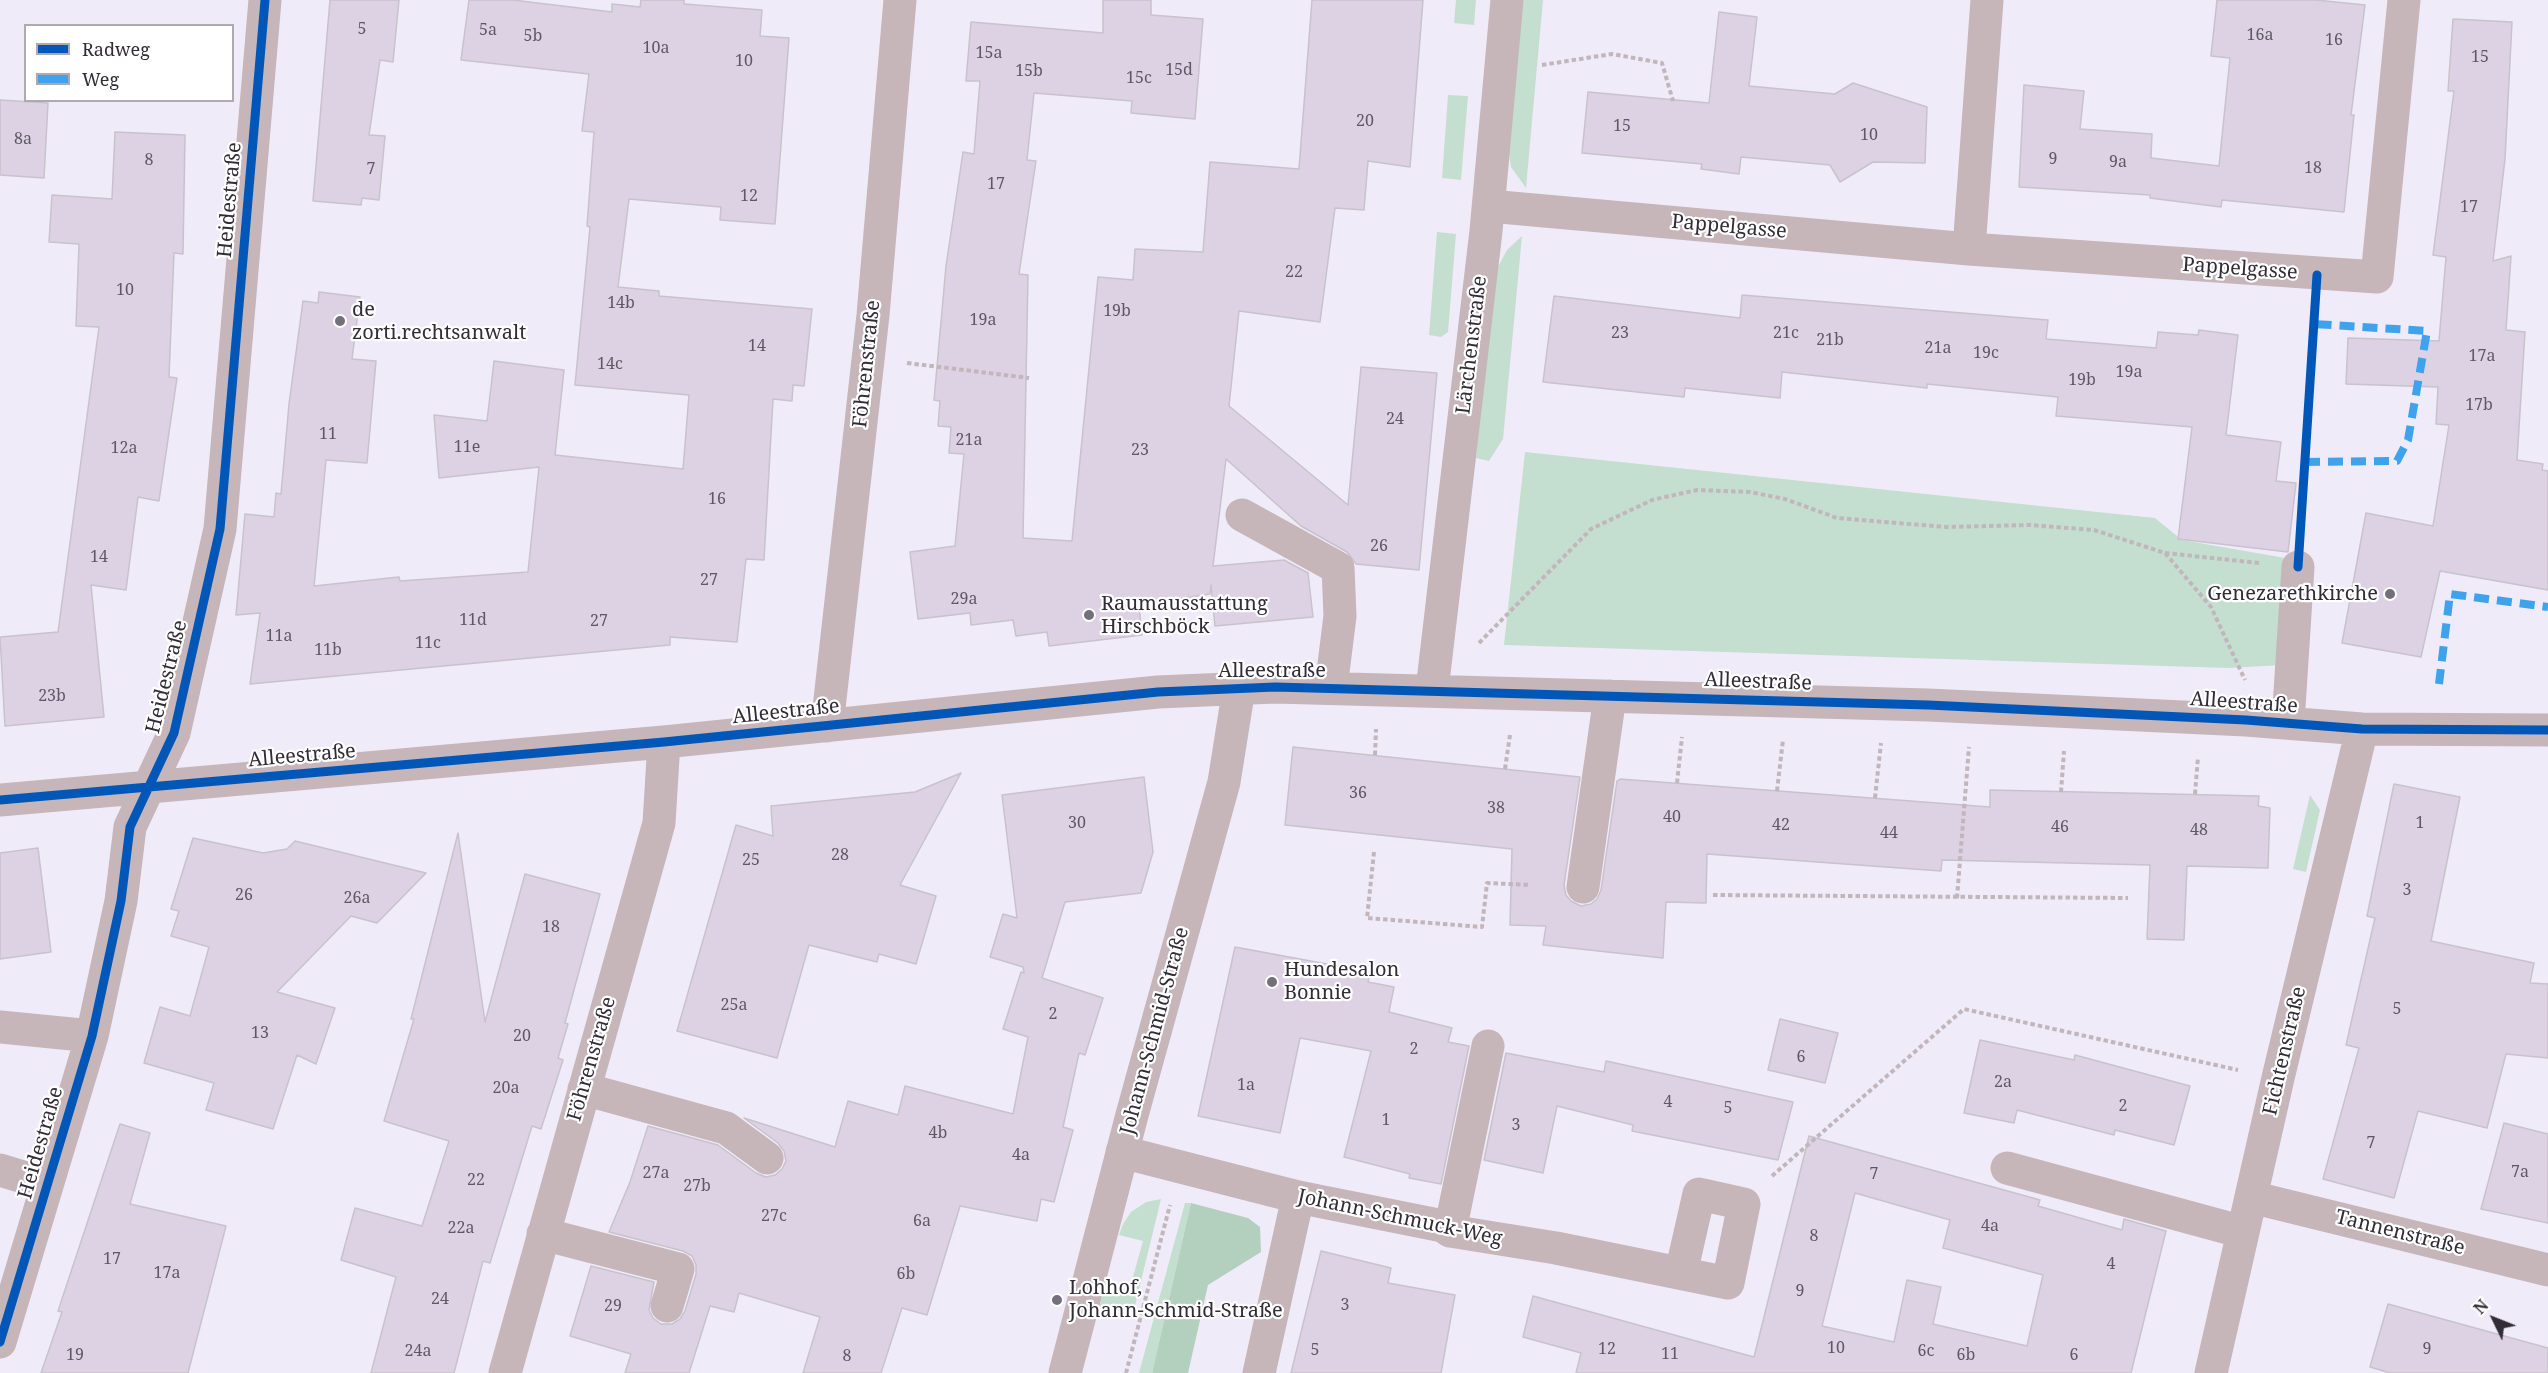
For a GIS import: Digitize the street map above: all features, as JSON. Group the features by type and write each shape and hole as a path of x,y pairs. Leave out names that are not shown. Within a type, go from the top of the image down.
{"street":[{"name":"Heidestraße","path":"0,1342 92,1036 121,901 130,827 174,733 220,529 265,0"},
{"name":"Föhrenstraße","path":"826,726 867,359 900,0"},
{"name":"Lärchenstraße","path":"1432,690 1489,206 1507,0"},
{"path":"1969,249 1987,0"},
{"name":"Pappelgasse","path":"1489,206 1969,249 2377,277 2404,0"},
{"path":"1242,515 1338,568 1340,616 1331,688"},
{"path":"2288,723 2298,567"},
{"name":"Alleestraße","path":"0,800 664,742 1158,692 1239,688 1432,690 1972,707 2246,720 2362,729 2548,730"},
{"name":"Johann-Schmid-Straße","path":"1065,1373 1122,1152 1224,782 1239,688"},
{"path":"1583,887 1610,696"},
{"name":"Fichtenstraße","path":"2211,1373 2278,1078 2362,729"},
{"name":"Föhrenstraße","path":"505,1373 659,823 664,742"},
{"path":"0,1027 92,1036"},
{"path":"1450,1231 1488,1046"},
{"path":"584,1089 726,1128 767,1158"},
{"name":"Johann-Schmuck-Weg","path":"1122,1152 1298,1197 1443,1226 1450,1231 1728,1283 1744,1204"},
{"path":"2007,1168 2243,1232"},
{"path":"0,1170 46,1184"},
{"path":"1681,1273 1699,1194 1744,1204"},
{"path":"1259,1373 1298,1197"},
{"name":"Tannenstraße","path":"2252,1197 2548,1270"},
{"path":"543,1234 678,1269 667,1306"}],"path":[{"path":"1546,65 1612,54 1662,63 1673,101"},
{"path":"867,359 1029,378"},
{"path":"1432,690 1591,529 1652,500 1697,490 1750,492 1785,499 1837,518 1880,523 1946,527 2030,525 2094,530 2164,553 2298,567"},
{"path":"2164,553 2211,607 2245,678 2246,720"},
{"path":"1777,791 1788,701"},
{"path":"1875,798 1886,704"},
{"path":"1957,898 1972,707"},
{"path":"1374,852 1367,918 1482,927 1486,883 1531,885"},
{"path":"1713,895 2128,898"},
{"path":"1744,1204 1786,1162 1964,1009 2278,1078"},
{"path":"1126,1373 1180,1165"}],"green space":[{"path":"1456,0 1476,0 1474,25 1454,23"},
{"path":"1516,0 1543,0 1526,188 1511,167 1509,155"},
{"path":"1448,95 1468,96 1461,180 1442,178"},
{"path":"1437,232 1456,234 1448,332 1441,337 1429,335"},
{"path":"1522,236 1503,439 1489,461 1476,458 1492,278 1507,250"},
{"path":"1525,452 2155,518 2182,540 2291,559 2302,664 2228,668 1504,645"},
{"path":"2310,795 2320,810 2306,872 2293,869"},
{"path":"1161,1199 1132,1318 1099,1309 1105,1284 1129,1291 1143,1241 1119,1235 1123,1224 1131,1212 1146,1202"},
{"path":"1185,1203 1191,1203 1152,1373 1139,1373"},
{"path":"1191,1203 1248,1218 1260,1227 1261,1252 1208,1285 1188,1373 1152,1373"}],"building":[{"path":"330,0 399,0 393,62 380,60 369,135 385,136 379,200 362,198 361,205 313,201"},
{"path":"469,0 513,0 612,12 612,4 640,7 641,0 684,0 684,4 762,10 760,36 789,38 775,224 720,220 721,207 629,199 618,287 659,291 659,296 812,309 804,386 793,385 792,401 773,399 764,560 746,559 737,642 670,637 670,645 250,684 260,613 236,615 245,514 274,517 276,493 281,494 289,404 303,301 318,303 319,292 360,297 352,359 376,361 367,463 326,460 314,586 399,577 400,581 528,572 539,467 439,478 434,415 487,421 494,361 564,370 555,455 683,469 689,395 575,385 590,227 587,226 594,132 582,131 589,74 461,60"},
{"path":"1103,0 1151,0 1151,15 1203,19 1195,119 1131,113 1132,101 1034,93 1027,160 1036,161 1019,274 1028,275 1023,538 1072,541 1098,277 1133,280 1135,249 1203,252 1210,162 1299,169 1312,0 1423,0 1410,167 1368,161 1364,210 1335,208 1320,322 1239,311 1229,406 1348,505 1361,367 1437,373 1419,570 1356,564 1347,552 1301,526 1226,459 1213,566 1284,560 1308,573 1313,617 1215,626 1211,585 1210,594 1139,605 1142,635 1049,646 1047,632 1016,636 1013,620 971,625 970,613 918,619 910,552 955,546 964,454 949,453 951,427 938,426 940,401 934,400 946,266 963,152 974,154 980,81 966,81 971,22 1103,33"},
{"path":"2217,0 2316,0 2365,5 2351,115 2354,115 2344,212 2222,200 2221,207 2150,198 2150,195 2019,187 2024,85 2084,91 2080,129 2152,134 2151,158 2219,166 2230,58 2211,56"},
{"path":"1719,12 1757,17 1749,86 1835,94 1853,83 1927,107 1925,163 1873,162 1840,182 1830,165 1741,157 1739,174 1701,169 1702,164 1582,153 1588,92 1709,103"},
{"path":"2453,19 2512,22 2505,159 2493,261 2511,256 2506,330 2525,332 2517,460 2543,464 2542,470 2548,471 2548,590 2440,571 2421,657 2342,643 2366,513 2433,526 2449,425 2436,424 2438,387 2346,384 2348,338 2439,341 2446,257 2433,255 2454,91 2448,91"},
{"path":"0,100 48,103 44,178 0,175"},
{"path":"115,132 185,135 183,254 174,253 169,377 177,378 159,501 138,497 126,590 91,585 104,717 5,726 0,637 58,632 99,327 76,326 79,244 49,242 52,195 112,199"},
{"path":"1742,295 2048,320 2046,339 2156,348 2158,332 2198,335 2199,330 2238,335 2226,435 2281,442 2276,481 2296,483 2288,552 2178,539 2192,427 2056,416 2058,397 1927,384 1927,388 1782,372 1780,398 1685,388 1684,397 1543,382 1554,296 1740,318"},
{"path":"1293,747 1580,777 1564,885 1566,895 1571,901 1581,906 1591,904 1597,899 1601,890 1617,781 1620,779 1990,807 1990,790 2259,796 2258,806 2270,808 2268,868 2187,866 2184,940 2147,939 2150,865 1942,860 1941,871 1707,854 1706,903 1666,902 1663,958 1543,945 1546,926 1510,925 1512,849 1285,825"},
{"path":"961,773 900,885 936,896 916,964 879,954 877,962 809,945 777,1058 677,1031 736,825 773,836 771,806 915,792"},
{"path":"1144,777 1153,852 1141,893 1065,902 1042,978 1103,998 1085,1055 1079,1053 1063,1127 1073,1130 1054,1202 1041,1199 1037,1221 960,1206 927,1315 902,1308 881,1373 803,1373 820,1317 739,1293 734,1312 710,1306 689,1373 625,1373 631,1354 570,1336 591,1266 654,1282 649,1310 653,1318 661,1324 672,1324 680,1319 685,1311 696,1274 696,1265 692,1256 683,1251 609,1232 630,1182 648,1126 718,1145 756,1173 766,1177 775,1175 782,1169 786,1161 784,1151 778,1143 744,1118 835,1147 848,1101 898,1115 905,1086 1013,1114 1028,1037 1003,1029 1021,972 1024,973 1023,967 990,957 1003,914 1017,918 1002,795"},
{"path":"2394,784 2460,797 2431,941 2534,963 2530,983 2548,984 2548,1058 2506,1054 2487,1128 2418,1111 2394,1198 2323,1179 2359,1048 2346,1045 2375,918 2367,916"},
{"path":"458,833 485,1022 525,874 600,894 565,1023 568,1024 558,1058 563,1060 541,1129 532,1126 490,1263 483,1261 454,1373 371,1373 396,1277 341,1260 355,1208 422,1226 449,1141 384,1121 414,1019 411,1019"},
{"path":"193,838 263,853 287,849 295,841 426,873 377,923 351,916 277,992 335,1008 316,1064 297,1055 273,1129 206,1110 214,1083 144,1063 160,1007 190,1016 209,947 171,936 179,911 171,909"},
{"path":"38,848 51,952 0,959 0,853"},
{"path":"1235,947 1370,972 1368,982 1394,987 1389,1012 1452,1028 1448,1042 1469,1046 1441,1184 1409,1178 1410,1174 1344,1157 1371,1051 1300,1038 1280,1133 1198,1116"},
{"path":"1780,1019 1838,1033 1825,1083 1768,1070"},
{"path":"1980,1040 2074,1060 2075,1055 2190,1086 2174,1145 2115,1130 2114,1135 2017,1110 2014,1123 1964,1113"},
{"path":"1506,1053 1604,1072 1606,1061 1793,1102 1778,1160 1632,1131 1633,1125 1557,1106 1543,1173 1484,1160"},
{"path":"2504,1123 2548,1134 2548,1223 2481,1209"},
{"path":"120,1124 150,1133 130,1204 226,1226 188,1373 41,1373 62,1312 58,1311"},
{"path":"1809,1136 2040,1200 2038,1206 2122,1230 2124,1219 2166,1231 2131,1373 1576,1373 1581,1353 1523,1337 1533,1296 1754,1357","holes":["1855,1193 1950,1220 1943,1248 2043,1275 2027,1346 1933,1324 1941,1287 1907,1280 1894,1342 1822,1326"]},
{"path":"1321,1251 1391,1268 1388,1283 1455,1295 1441,1373 1291,1373"},
{"path":"2388,1304 2548,1348 2548,1373 2390,1373 2370,1367"}],"marked path":[{"path":"2305,462 2397,461 2408,440 2427,331 2314,324"},
{"path":"2439,684 2450,594 2548,607"}],"cycle path":[{"path":"0,1342 92,1036 121,901 130,827 174,733 220,529 265,0"},
{"path":"2298,567 2317,275"},
{"path":"0,800 664,742 1158,692 1275,687 1928,705 2246,720 2362,729 2548,730"}],"place":[{"name":"de zorti.rechtsanwalt","path":"340,321"},
{"name":"Genezarethkirche","path":"2390,594"},
{"name":"Raumausstattung Hirschböck","path":"1089,615"},
{"name":"Hundesalon Bonnie","path":"1272,982"},
{"name":"Lohhof, Johann-Schmid-Straße","path":"1057,1300"}]}
